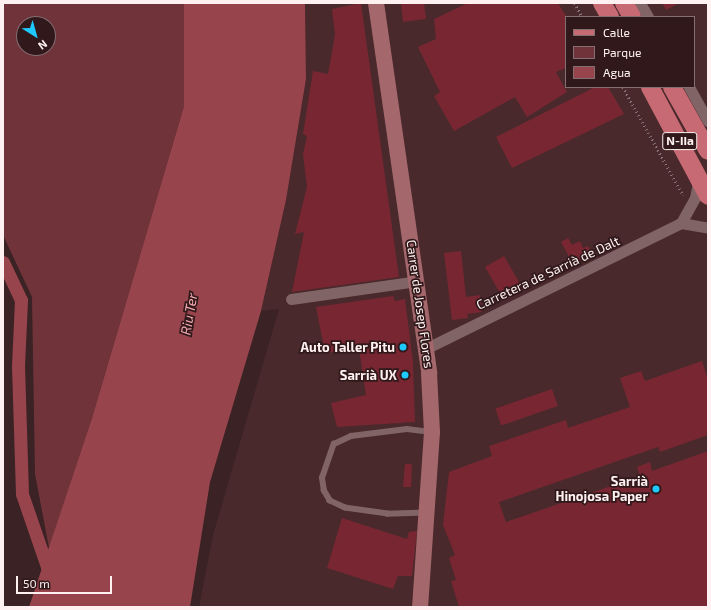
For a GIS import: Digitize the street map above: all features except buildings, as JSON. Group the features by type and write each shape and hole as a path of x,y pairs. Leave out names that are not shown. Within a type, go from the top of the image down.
{"main road":[{"path":"602,3 609,16"},
{"path":"624,3 631,16"},
{"name":"N-IIa","path":"651,88 708,196"},
{"name":"N-IIa","path":"673,88 708,151"}],"street":[{"name":"Carrer de Josep Flores","path":"376,3 427,348 432,432 420,607"},
{"path":"640,3 647,16"},
{"path":"690,88 708,121"},
{"path":"699,177 695,198 682,224 708,228"},
{"name":"Carretera de Sarrià de Dalt","path":"427,348 682,224"},
{"path":"292,299 417,281"}],"lane":[{"path":"427,513 388,514 345,508 330,501 324,492 322,478 326,460 334,444 351,436 406,429 432,432"}],"path":[{"path":"575,3 582,16"},
{"path":"624,88 683,194 683,200"}],"shaded area":[{"path":"305,3 708,3 708,607 199,607 213,535 279,309 261,311 286,200 306,79"}],"green space":[{"path":"3,3 184,3 184,106 92,418 49,548 35,474 32,297 3,235"}],"water":[{"name":"Riu Ter","path":"184,3 305,3 306,79 286,200 261,311 210,482 190,607 29,607 92,418 184,106"}],"waterway":[{"path":"3,262 21,300 18,366 22,494 61,607"}],"place":[{"name":"Auto Taller Pitu","path":"403,347"},
{"name":"Sarrià UX","path":"405,375"},
{"name":"Sarrià Hinojosa Paper","path":"656,489"}]}
